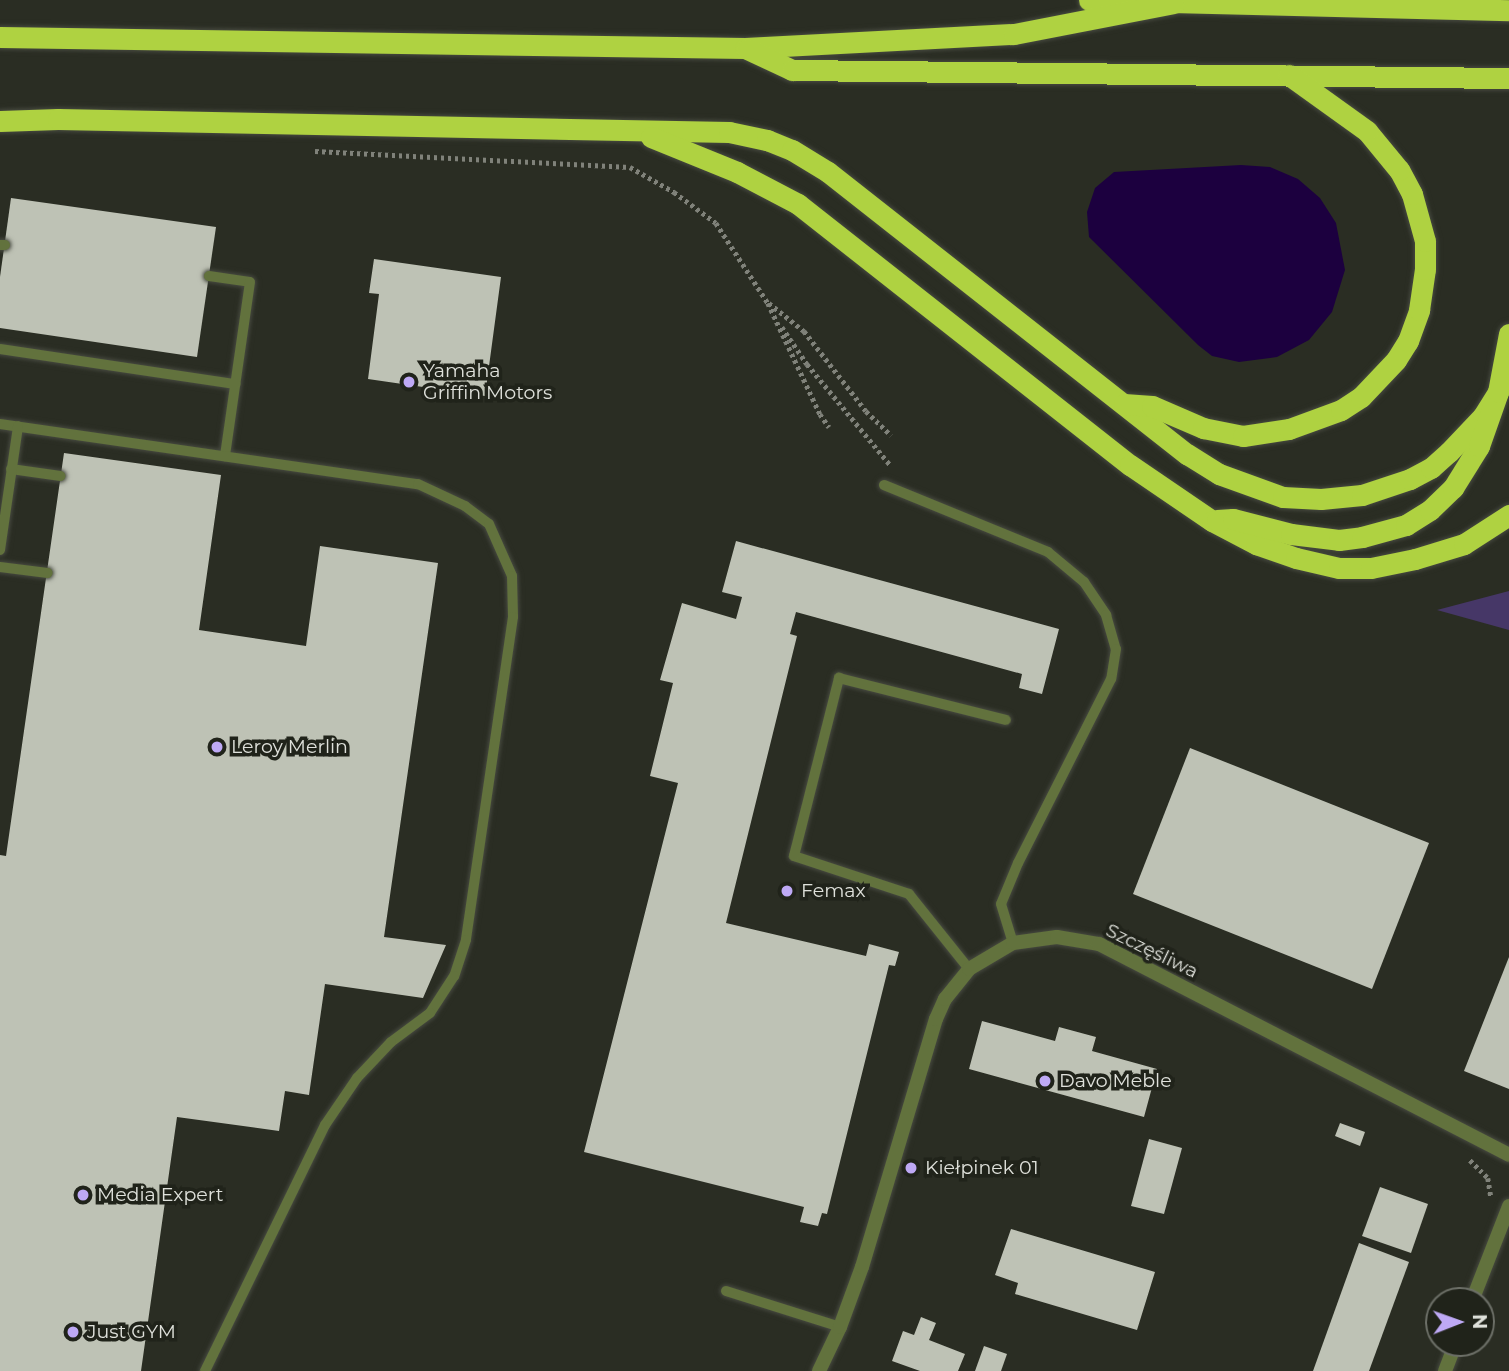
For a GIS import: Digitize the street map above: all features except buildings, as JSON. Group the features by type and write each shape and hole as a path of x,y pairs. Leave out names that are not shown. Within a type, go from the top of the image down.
{"highway":[{"path":"1089,0 1509,10"},
{"path":"0,37 745,48 1014,34 1173,3"},
{"path":"745,48 792,70 1509,78"},
{"path":"1124,404 1152,406 1203,428 1243,436 1289,429 1341,410 1361,397 1396,360 1408,341 1419,310 1425,268 1425,241 1412,194 1383,148 1367,131 1289,75"},
{"path":"0,121 58,119 729,132 767,140 792,150 828,172 1124,404 1219,474 1283,497 1321,499 1363,495 1386,489 1431,468 1468,433 1498,392"},
{"path":"640,132 737,172 798,204 1130,465 1212,521 1255,544 1296,558 1339,568 1371,568 1415,559 1464,544 1509,515"},
{"path":"1212,521 1233,519 1291,534 1339,540 1362,537 1406,524 1430,510 1459,478 1479,446 1498,392 1509,334"}],"street":[{"name":"Szczęśliwa","path":"819,1371 840,1327 862,1267 936,1019 945,999 969,968 1013,943 1057,937 1099,944 1509,1155"},
{"path":"1477,1287 1509,1206"}],"lane":[{"path":"209,276 250,282 225,456"},
{"path":"0,349 235,384"},
{"path":"0,424 418,484 465,506 489,524 512,576 513,617 466,940 454,976 430,1013 391,1042 357,1078 325,1125 205,1371"},
{"path":"0,550 18,426"},
{"path":"11,469 61,476"},
{"path":"884,485 1048,552 1084,582 1106,615 1115,649 1111,679 1018,863 1001,904 1013,943"},
{"path":"0,567 48,573"},
{"path":"969,968 909,894 794,856 839,677 1006,720"},
{"path":"726,1292 840,1327"}],"path":[{"path":"310,151 630,167 674,192 716,223 755,279 820,414 829,427"},
{"path":"768,303 804,331 866,411 891,435"},
{"path":"774,315 807,364 834,394 915,498"},
{"path":"1468,1157 1488,1178 1491,1199"}],"shaded area":[{"path":"1241,165 1270,167 1298,179 1320,198 1336,223 1345,270 1332,312 1309,340 1277,357 1239,362 1212,356 1198,345 1089,237 1087,212 1095,188 1114,172"},
{"path":"1509,591 1509,630 1437,610"}],"place":[{"name":"Yamaha Griffin Motors","path":"409,382"},
{"name":"Leroy Merlin","path":"217,747"},
{"name":"Femax","path":"787,891"},
{"name":"Davo Meble","path":"1045,1081"},
{"name":"Kiełpinek 01","path":"911,1168"},
{"name":"Media Expert","path":"83,1195"},
{"name":"Just GYM","path":"73,1332"}]}
